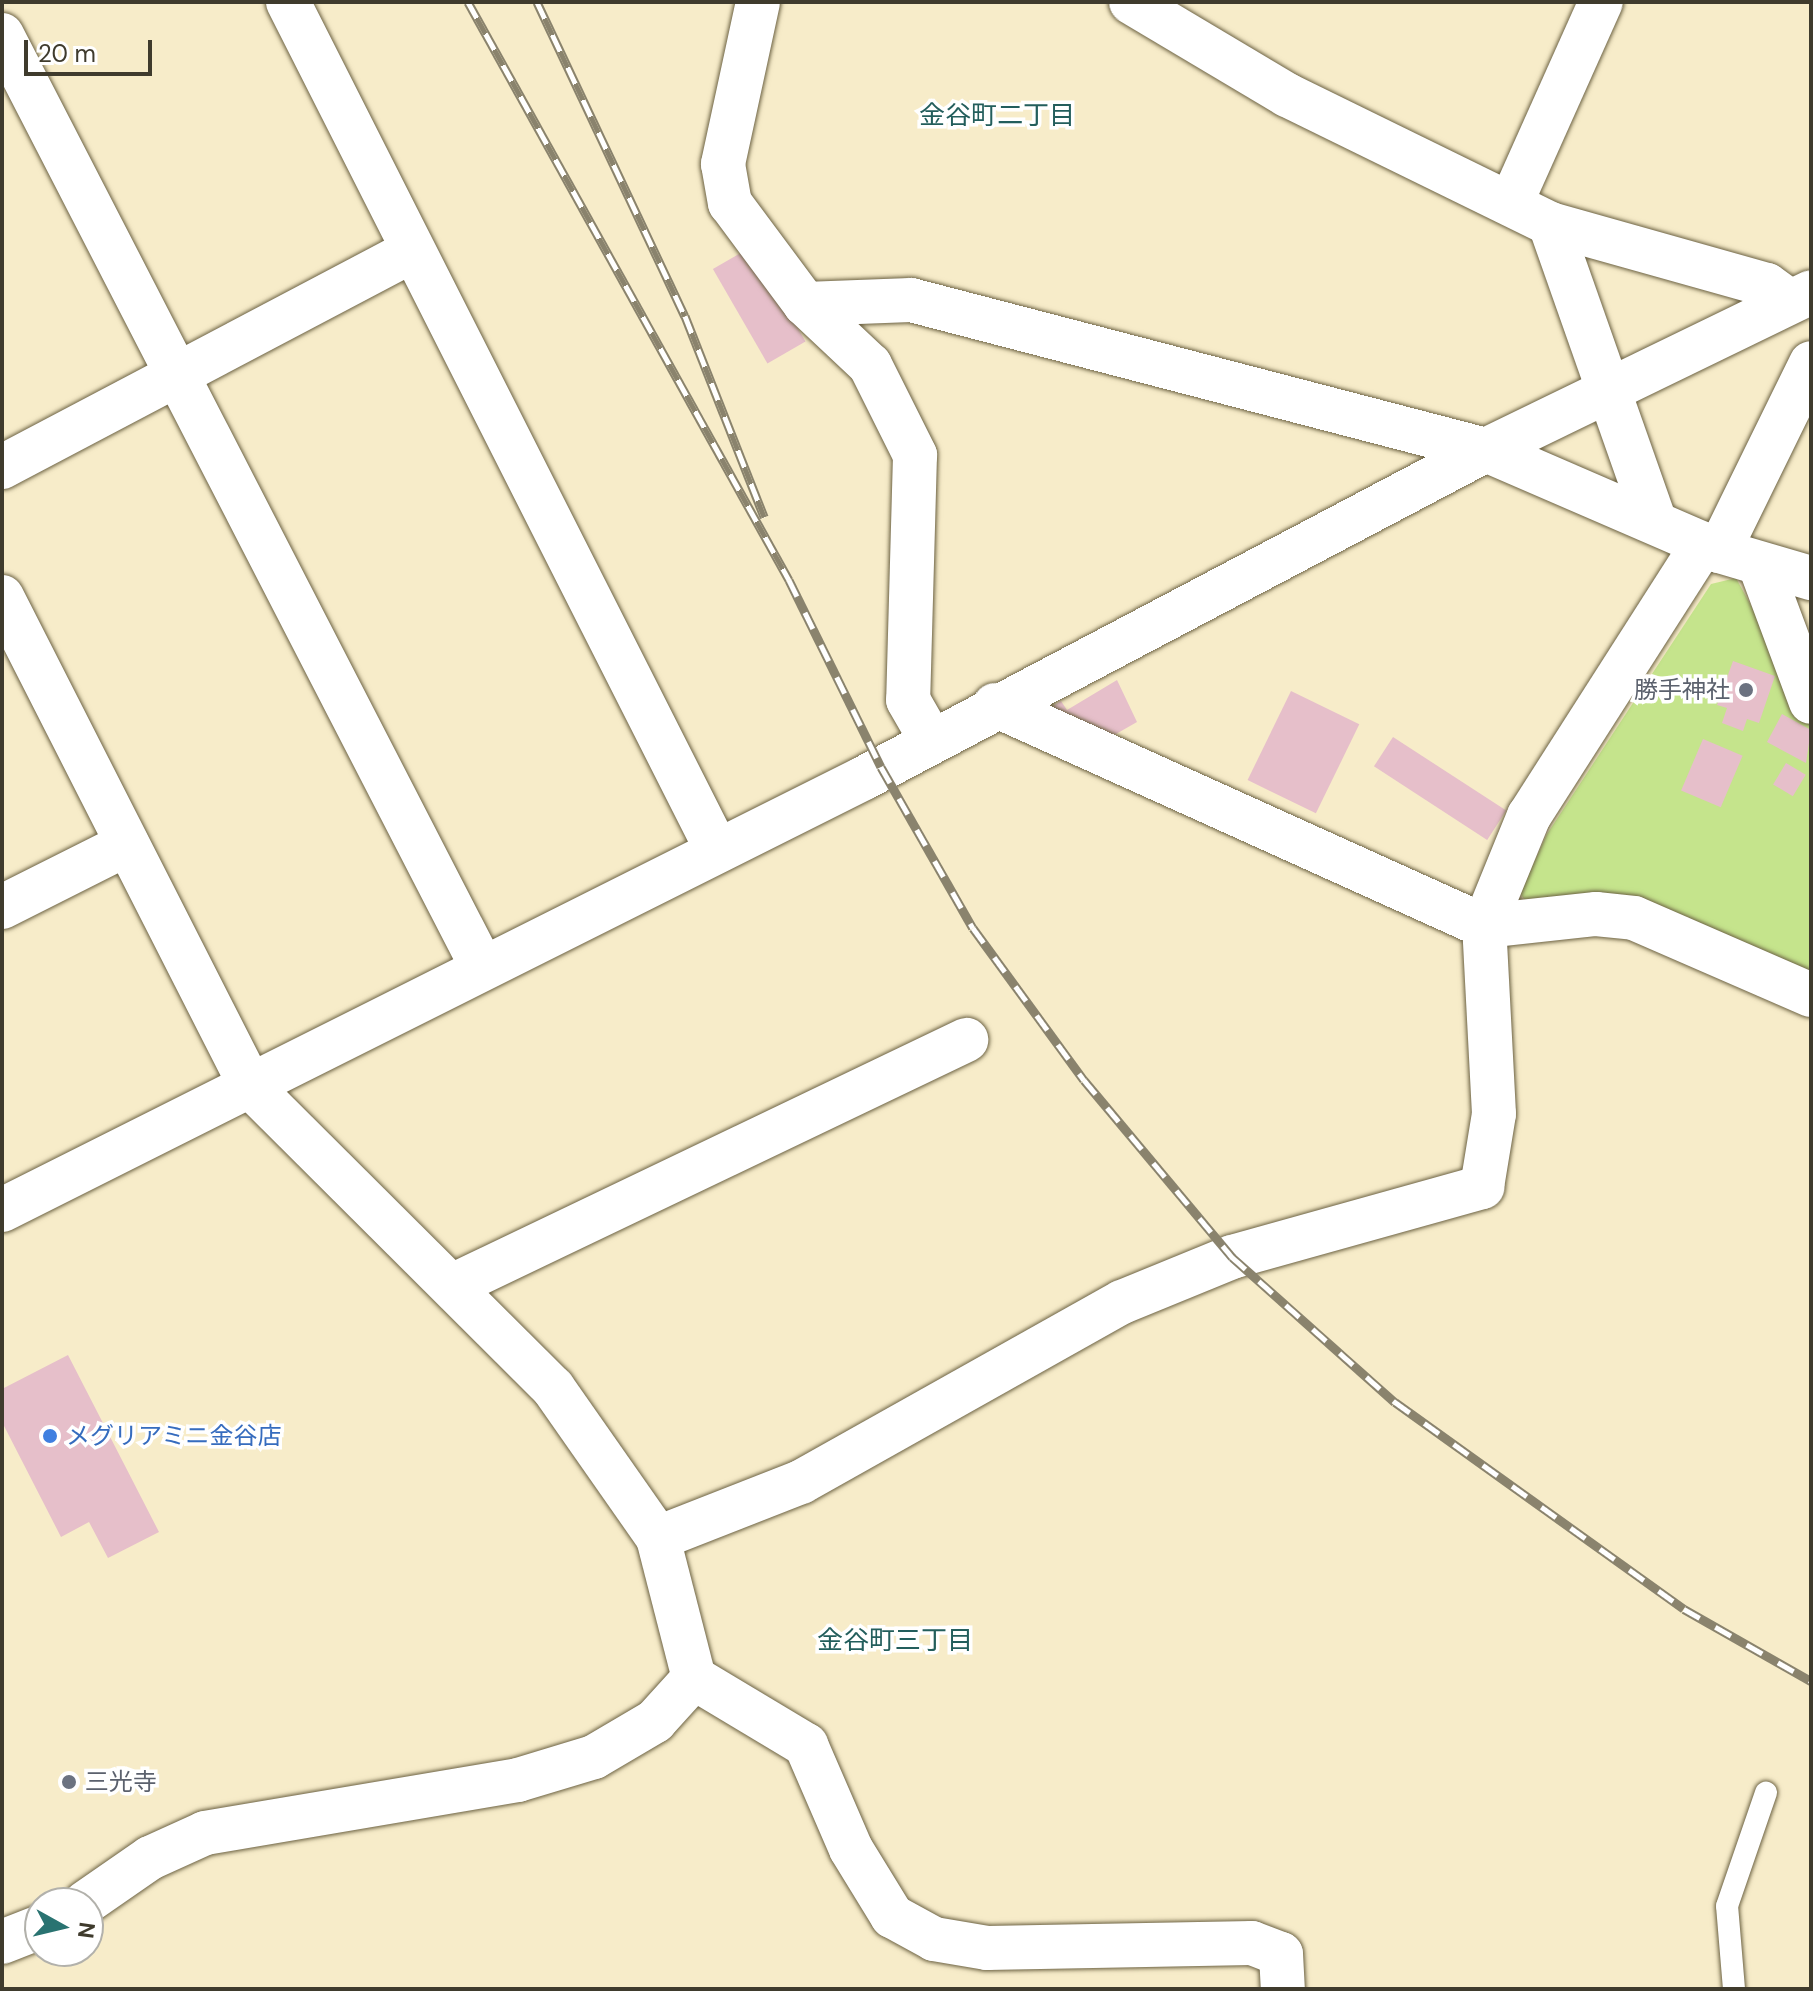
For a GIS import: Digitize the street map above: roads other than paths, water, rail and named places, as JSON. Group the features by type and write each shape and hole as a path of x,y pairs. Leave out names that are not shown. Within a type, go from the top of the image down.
{"street":[{"path":"288,2 410,252 717,850"},
{"path":"758,2 723,164 730,203 805,304 870,365 915,455 908,700 931,740"},
{"path":"1131,2 1287,95 1550,224 1800,296"},
{"path":"1511,203 1601,2"},
{"path":"2,35 173,377 482,967"},
{"path":"1550,224 1654,519"},
{"path":"2,467 410,252"},
{"path":"2,1210 717,850 1486,450 1800,296"},
{"path":"805,304 911,300 1486,450 1654,519 1711,547 1760,565 1811,578"},
{"path":"658,1538 801,1482 1122,1302 1232,1257 1482,1187 1494,1114 1484,926 1524,825 1711,547 1811,363"},
{"path":"1760,565 1811,702"},
{"path":"2,597 251,1087 454,1285 553,1388 658,1538 694,1678 806,1745 851,1849 892,1916 934,1939 987,1948 1252,1943 1281,1954 1283,1989"},
{"path":"995,705 1484,926 1596,914 1634,918 1811,995"},
{"path":"2,907 127,844"},
{"path":"454,1285 966,1040"},
{"path":"104,1890 150,1858 205,1833 518,1780 594,1757 655,1721 694,1678"},
{"path":"2,1942 24,1933"}],"lane":[{"path":"1734,1989 1727,1906 1766,1793"}],"railway":[{"path":"468,2 789,580 881,767 973,928 1084,1080 1232,1257 1395,1402 1684,1609 1811,1681"},
{"path":"537,2 685,316 764,517"}],"place":[{"name":"勝手神社","path":"1746,690"},
{"name":"メグリアミニ金谷店","path":"50,1436"},
{"name":"三光寺","path":"69,1782"}],"district":[{"name":"金谷町二丁目","path":"997,116"},
{"name":"金谷町三丁目","path":"895,1641"}]}
